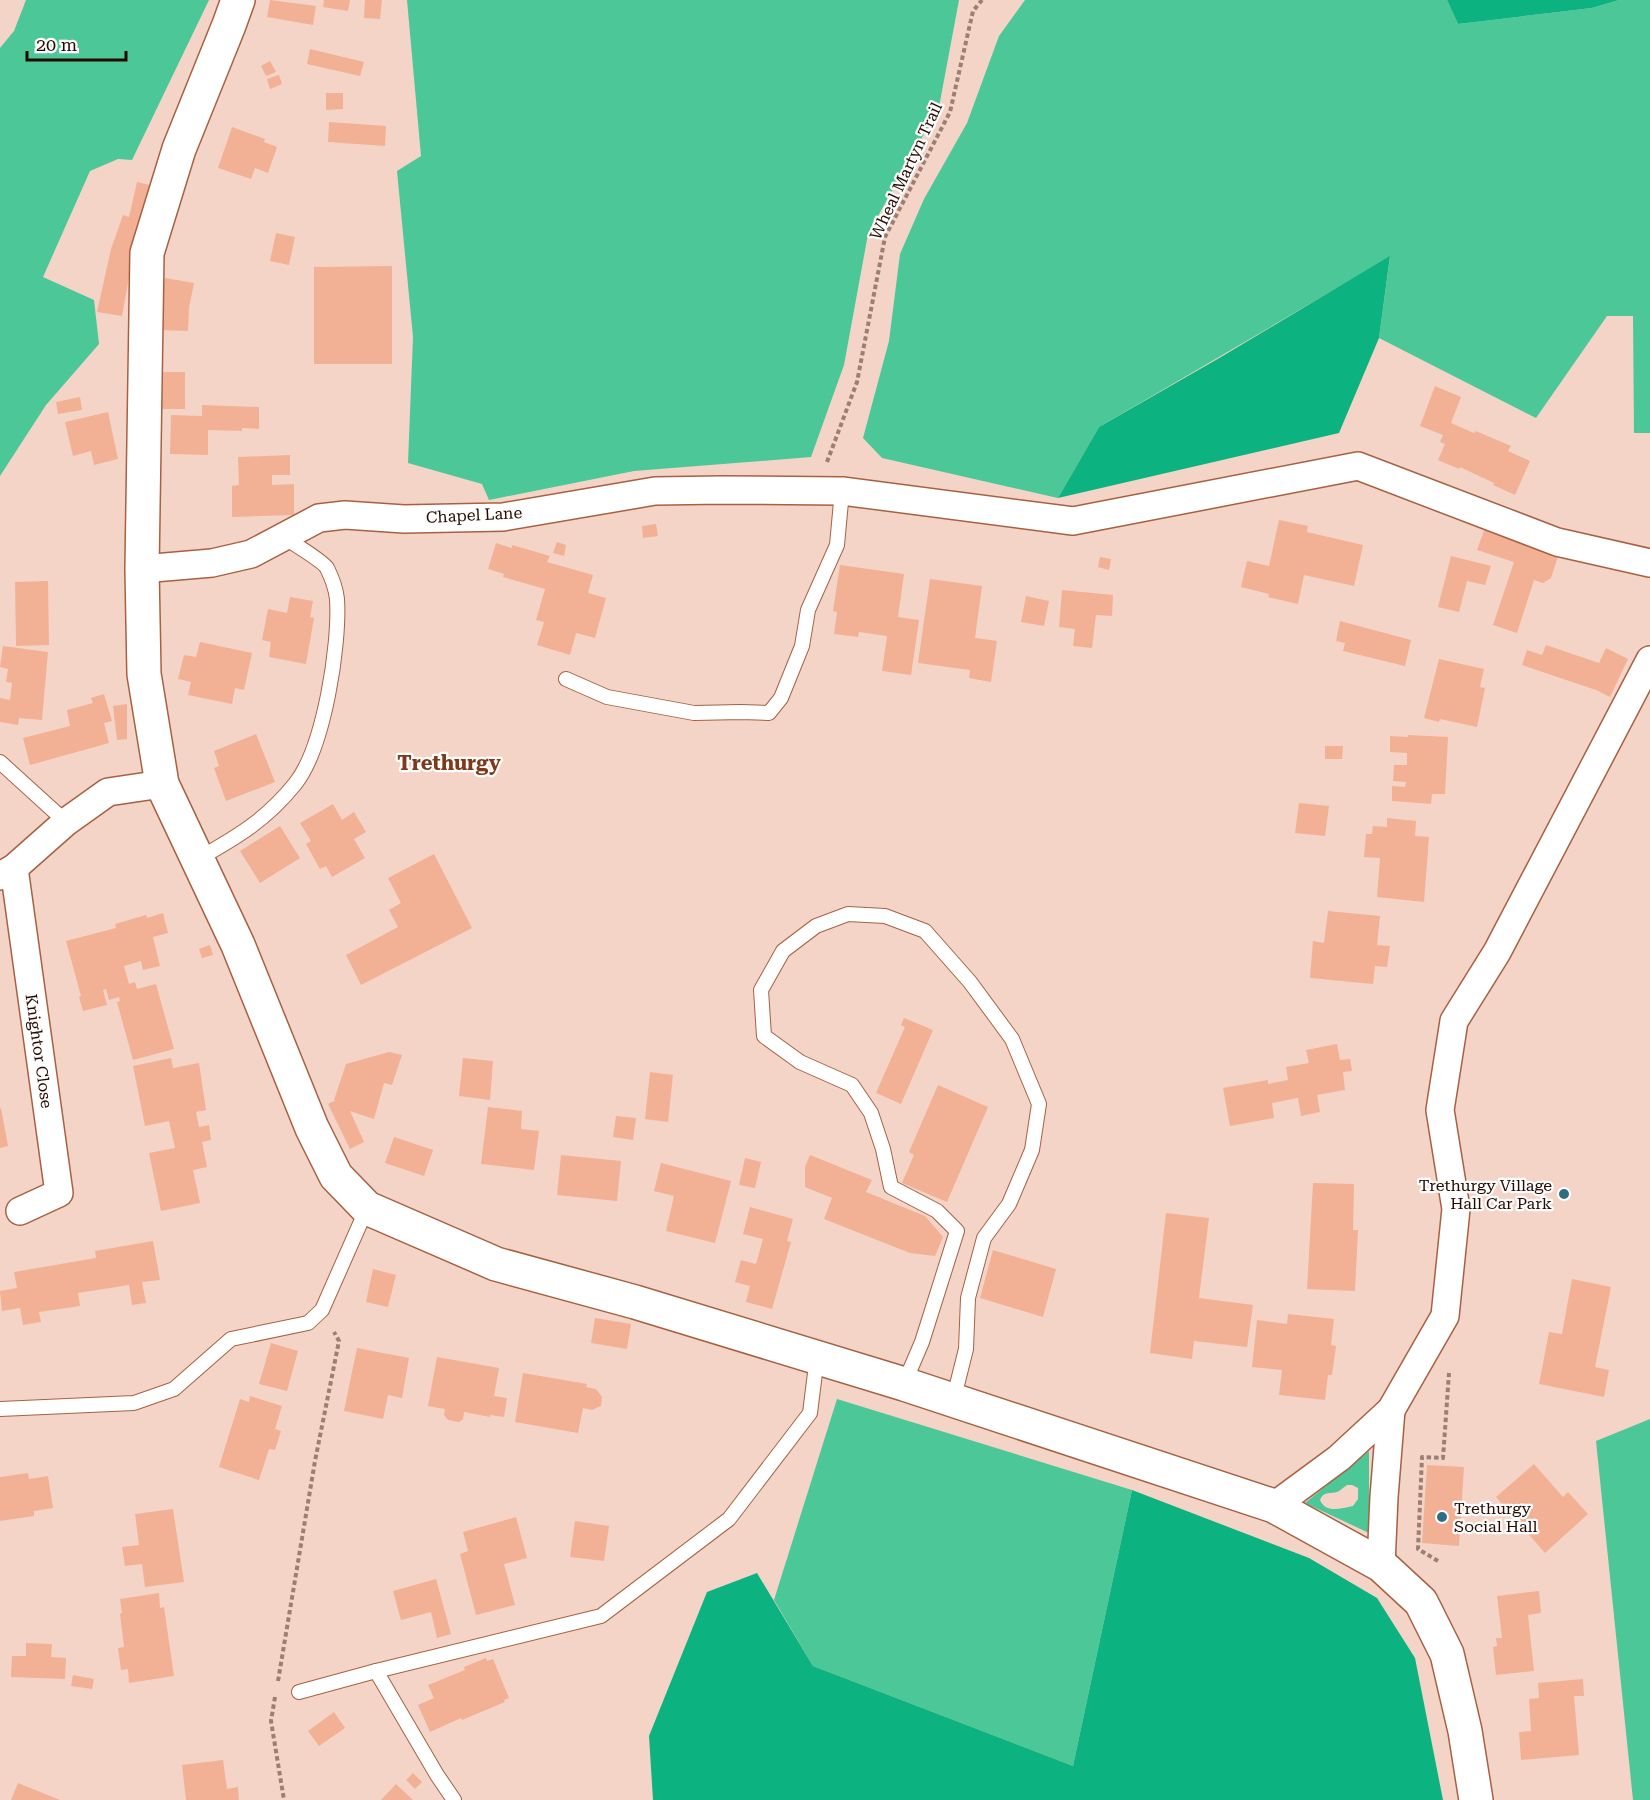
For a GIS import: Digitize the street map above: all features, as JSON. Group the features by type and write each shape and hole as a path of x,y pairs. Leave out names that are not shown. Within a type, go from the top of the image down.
{"street":[{"path":"238,0 179,149 147,253 142,569 144,674 162,784 238,945 312,1128 336,1176 367,1208 495,1264 635,1302 904,1384 1274,1506 1381,1565 1421,1602 1447,1654 1465,1731 1476,1800"},
{"name":"Chapel Lane","path":"142,569 212,563 251,554 282,536 319,519 345,515 404,519 503,517 655,491 842,491 1073,520 1358,466 1557,542 1650,563"},
{"path":"1274,1506 1339,1458 1391,1410 1445,1316 1456,1209 1440,1110 1454,1022 1497,952 1650,660"},
{"path":"7,872 66,822 108,792 162,784"},
{"name":"Knightor Close","path":"7,872 59,1193 20,1211"},
{"path":"1381,1565 1391,1410"}],"lane":[{"path":"566,679 607,697 694,713 769,714 781,698 802,646 808,610 837,545 842,491"},
{"path":"198,859 238,837 269,813 297,782 314,749 326,706 335,652 337,597 326,566 282,536"},
{"path":"0,762 66,822"},
{"path":"904,1384 922,1342 957,1231 937,1211 891,1187 883,1149 871,1113 852,1085 800,1062 764,1036 761,990 783,951 816,926 848,914 885,916 925,931 970,982 1012,1039 1040,1104 1032,1150 1009,1204 984,1238 968,1298 966,1349 953,1401"},
{"path":"0,1409 134,1403 174,1389 231,1339 308,1323 322,1310 367,1208"},
{"path":"299,1692 600,1616 729,1519 810,1413 817,1357"},
{"path":"376,1671 454,1800"}],"path":[{"name":"Wheal Martyn Trail","path":"815,491 857,382 885,237 950,112 973,11 982,0"},
{"path":"277,1685 315,1461 339,1341 322,1310"},
{"path":"1438,1561 1418,1550 1421,1467 1422,1457 1443,1458 1449,1371"},
{"path":"275,1697 271,1720 284,1800"}],"green space":[{"path":"26,0 209,0 132,160 118,159 90,171 43,277 94,300 99,344 46,405 0,476 0,48 14,31"},
{"path":"407,0 959,0 939,107 868,234 844,365 811,457 634,471 489,500 482,484 408,463 413,337 397,171 421,156"},
{"path":"1025,0 1447,0 1458,24 1592,8 1619,0 1650,0 1650,433 1634,433 1633,316 1607,316 1536,418 1379,338 1390,257 1099,427 1058,498 882,458 863,438 889,341 900,254 924,199 967,123 999,36"},
{"path":"1447,0 1619,0 1592,8 1458,24"},
{"path":"1390,256 1379,338 1339,433 1058,498 1099,427"},
{"path":"837,1399 1132,1490 1073,1766 813,1666 774,1600"},
{"path":"1650,1419 1650,1800 1633,1800 1596,1441"},
{"path":"1369,1451 1369,1533 1305,1503","holes":["1352,1485 1358,1488 1358,1499 1353,1506 1330,1509 1320,1500 1326,1494"]},
{"path":"1132,1490 1309,1558 1377,1598 1415,1658 1443,1800 653,1800 649,1736 707,1592 757,1573 813,1666 1073,1766"}],"building":[{"path":"270,0 316,6 313,25 267,17"},
{"path":"324,0 350,0 348,11 323,7"},
{"path":"365,0 382,0 380,19 364,18"},
{"path":"310,49 364,62 360,76 307,64"},
{"path":"270,61 276,72 266,76 261,66"},
{"path":"279,75 282,84 270,89 267,79"},
{"path":"326,93 343,93 343,109 326,110"},
{"path":"329,122 386,126 385,146 328,142"},
{"path":"232,127 265,139 264,142 277,147 268,173 255,168 251,179 218,168"},
{"path":"137,182 150,185 140,222 149,225 129,277 122,316 97,312 111,249 123,215 129,217"},
{"path":"276,233 295,237 289,265 270,261"},
{"path":"392,266 392,364 314,364 314,267"},
{"path":"165,278 194,283 189,308 188,331 160,330"},
{"path":"161,372 185,372 185,409 161,409"},
{"path":"1435,386 1461,397 1451,423 1511,446 1508,451 1530,461 1515,495 1460,467 1459,469 1438,460 1445,444 1440,442 1443,435 1420,426"},
{"path":"80,397 82,410 58,414 56,402"},
{"path":"202,405 259,407 259,429 208,430 208,455 170,454 171,415 202,416"},
{"path":"108,412 118,459 94,465 91,451 73,456 65,422"},
{"path":"290,455 290,475 272,475 272,485 294,484 294,515 232,517 232,486 239,485 238,457"},
{"path":"1279,520 1308,526 1307,532 1363,545 1354,586 1304,575 1298,604 1268,597 1269,594 1241,587 1247,561 1269,566"},
{"path":"656,524 658,536 643,538 642,526"},
{"path":"1486,525 1554,549 1558,556 1551,578 1543,583 1534,580 1517,633 1493,625 1514,562 1477,550"},
{"path":"557,542 566,545 564,556 553,553"},
{"path":"496,543 512,548 512,545 550,556 547,562 593,575 588,593 606,598 595,638 576,633 570,655 537,645 544,622 536,620 545,589 503,577 504,574 488,569"},
{"path":"1451,556 1491,566 1485,585 1467,581 1459,612 1438,607"},
{"path":"1100,557 1111,559 1109,570 1098,567"},
{"path":"840,565 904,574 898,617 919,620 911,675 882,671 887,636 859,632 858,637 834,634 837,612 833,611"},
{"path":"930,579 982,586 975,638 997,641 991,682 969,678 970,670 918,663"},
{"path":"48,581 49,645 16,646 15,582"},
{"path":"1062,590 1113,595 1112,616 1096,615 1092,648 1073,646 1075,629 1059,627"},
{"path":"1026,596 1049,601 1044,626 1021,622"},
{"path":"290,597 313,601 310,617 314,618 306,664 269,657 271,642 262,640 268,609 287,613"},
{"path":"1340,621 1411,640 1405,666 1343,651 1345,643 1336,641"},
{"path":"200,642 252,653 244,690 235,688 232,704 188,695 191,682 178,679 184,655 196,657"},
{"path":"1546,645 1599,663 1606,648 1628,659 1610,697 1522,665 1527,650 1542,655"},
{"path":"3,646 48,652 42,720 19,718 18,725 0,722 0,698 10,700 12,683 6,682 8,669 0,667"},
{"path":"1439,659 1484,669 1480,687 1485,688 1477,727 1424,718"},
{"path":"104,694 112,721 104,723 109,743 30,765 23,738 70,726 67,710 93,703 91,698"},
{"path":"127,704 127,739 117,740 113,706"},
{"path":"256,734 275,782 226,801 214,768 219,766 214,751"},
{"path":"1408,735 1448,737 1445,794 1432,794 1431,804 1392,801 1392,786 1405,787 1406,782 1393,781 1394,765 1407,765 1407,753 1390,752 1390,736 1408,737"},
{"path":"1325,746 1343,746 1342,759 1325,759"},
{"path":"1299,803 1329,806 1325,836 1295,833"},
{"path":"333,804 342,820 354,812 366,832 354,839 365,858 332,877 326,866 320,869 306,844 311,841 300,823"},
{"path":"1387,818 1416,821 1415,836 1429,837 1424,902 1377,897 1380,858 1364,857 1366,834 1372,834 1373,826 1387,827"},
{"path":"280,826 300,858 260,883 240,851"},
{"path":"434,854 472,928 361,985 346,955 398,927 389,910 401,903 388,878"},
{"path":"1328,911 1380,916 1377,945 1390,946 1387,967 1375,966 1373,984 1310,978 1313,941 1324,943"},
{"path":"163,913 168,933 153,937 160,966 143,970 141,961 124,966 129,984 135,982 137,989 156,984 174,1049 133,1060 117,1002 120,1001 119,997 109,1000 106,989 103,990 107,1005 83,1011 66,941 116,928 115,924 146,915 147,918"},
{"path":"210,945 213,955 202,958 199,949"},
{"path":"904,1018 933,1030 901,1104 876,1093 905,1027 901,1025"},
{"path":"1337,1044 1340,1060 1350,1059 1352,1071 1343,1072 1345,1090 1317,1095 1320,1112 1301,1116 1298,1098 1272,1103 1274,1118 1230,1126 1223,1088 1268,1080 1268,1084 1288,1080 1286,1067 1309,1063 1306,1050"},
{"path":"389,1052 402,1055 392,1085 384,1083 374,1119 350,1111 364,1142 350,1149 328,1104 336,1100 334,1100 346,1064"},
{"path":"171,1058 173,1068 199,1063 206,1110 196,1112 199,1127 209,1125 211,1140 202,1142 207,1167 193,1170 200,1203 161,1211 149,1153 175,1148 169,1121 145,1126 133,1066"},
{"path":"463,1058 493,1061 490,1100 459,1096"},
{"path":"650,1072 673,1075 668,1122 645,1119"},
{"path":"938,1085 988,1107 947,1202 902,1183 914,1155 909,1152"},
{"path":"488,1107 522,1111 521,1129 539,1131 534,1170 481,1164"},
{"path":"0,1109 8,1146 0,1148"},
{"path":"616,1116 636,1118 633,1140 613,1137"},
{"path":"394,1137 433,1150 424,1176 385,1163"},
{"path":"561,1155 621,1161 617,1201 557,1195"},
{"path":"810,1155 872,1180 866,1192 925,1216 943,1237 935,1256 910,1253 824,1219 832,1198 805,1187 805,1167"},
{"path":"745,1158 761,1162 755,1188 739,1185"},
{"path":"661,1163 731,1181 715,1243 666,1231 674,1196 654,1191"},
{"path":"1313,1183 1354,1184 1353,1230 1358,1230 1355,1291 1307,1289"},
{"path":"750,1207 793,1219 787,1241 791,1242 772,1309 746,1302 750,1286 735,1282 741,1260 756,1264 763,1239 743,1234"},
{"path":"1166,1213 1209,1218 1199,1298 1253,1305 1247,1347 1194,1341 1192,1359 1150,1353"},
{"path":"153,1241 160,1280 142,1282 146,1303 132,1305 129,1285 78,1293 80,1306 39,1312 41,1322 23,1325 20,1308 2,1311 0,1291 17,1288 14,1272 96,1258 95,1251"},
{"path":"993,1250 1056,1269 1043,1317 980,1298"},
{"path":"373,1269 396,1275 388,1307 366,1302"},
{"path":"1572,1279 1611,1287 1595,1367 1609,1370 1604,1397 1539,1384 1549,1332 1562,1334"},
{"path":"1288,1314 1334,1319 1331,1345 1336,1346 1332,1375 1328,1375 1325,1400 1279,1395 1282,1370 1252,1367 1257,1320 1287,1324"},
{"path":"595,1318 631,1324 627,1349 591,1343"},
{"path":"271,1343 298,1351 287,1391 259,1384"},
{"path":"357,1348 409,1358 402,1398 388,1395 383,1419 344,1411"},
{"path":"437,1357 499,1368 494,1396 507,1398 504,1417 464,1412 463,1419 459,1422 448,1420 444,1415 445,1409 428,1406"},
{"path":"523,1373 587,1384 586,1387 596,1389 602,1397 601,1406 592,1410 583,1408 578,1433 515,1422"},
{"path":"250,1396 282,1406 275,1429 281,1431 275,1450 269,1449 259,1480 219,1467 240,1399 249,1402"},
{"path":"1534,1464 1563,1497 1568,1492 1588,1514 1545,1553 1496,1497"},
{"name":"Trethurgy Social Hall","path":"1427,1465 1464,1467 1459,1546 1422,1543"},
{"path":"28,1473 29,1479 48,1476 53,1508 34,1511 34,1516 0,1521 0,1477"},
{"path":"173,1509 184,1582 145,1587 142,1564 125,1566 122,1547 139,1545 135,1514"},
{"path":"516,1517 527,1558 504,1564 515,1605 476,1615 460,1554 468,1551 463,1532"},
{"path":"575,1521 609,1526 604,1561 570,1557"},
{"path":"436,1579 451,1634 437,1638 431,1612 401,1620 393,1591"},
{"path":"1539,1591 1541,1613 1528,1615 1534,1671 1496,1675 1493,1647 1497,1646 1496,1638 1502,1638 1497,1596"},
{"path":"159,1593 160,1608 164,1607 174,1676 129,1683 128,1669 121,1670 118,1648 124,1647 120,1599"},
{"path":"26,1643 52,1644 51,1657 66,1658 65,1679 11,1677 12,1656 26,1656"},
{"path":"486,1658 487,1661 493,1659 509,1698 504,1700 505,1702 430,1732 418,1705 434,1698 428,1685 465,1670 464,1667"},
{"path":"73,1675 94,1679 92,1689 71,1686"},
{"path":"1583,1679 1584,1696 1574,1696 1579,1755 1521,1760 1519,1732 1531,1731 1529,1699 1539,1698 1538,1683"},
{"path":"334,1712 345,1728 319,1746 308,1731"},
{"path":"223,1760 227,1789 238,1787 239,1800 186,1800 182,1765"},
{"path":"413,1773 422,1782 415,1789 406,1780"},
{"path":"18,1783 60,1800 11,1800"},
{"path":"396,1784 413,1800 381,1800"}],"place":[{"name":"Trethurgy Village Hall Car Park","path":"1564,1194"},
{"name":"Trethurgy Social Hall","path":"1442,1517"}],"district":[{"name":"Trethurgy","path":"449,763"}]}
